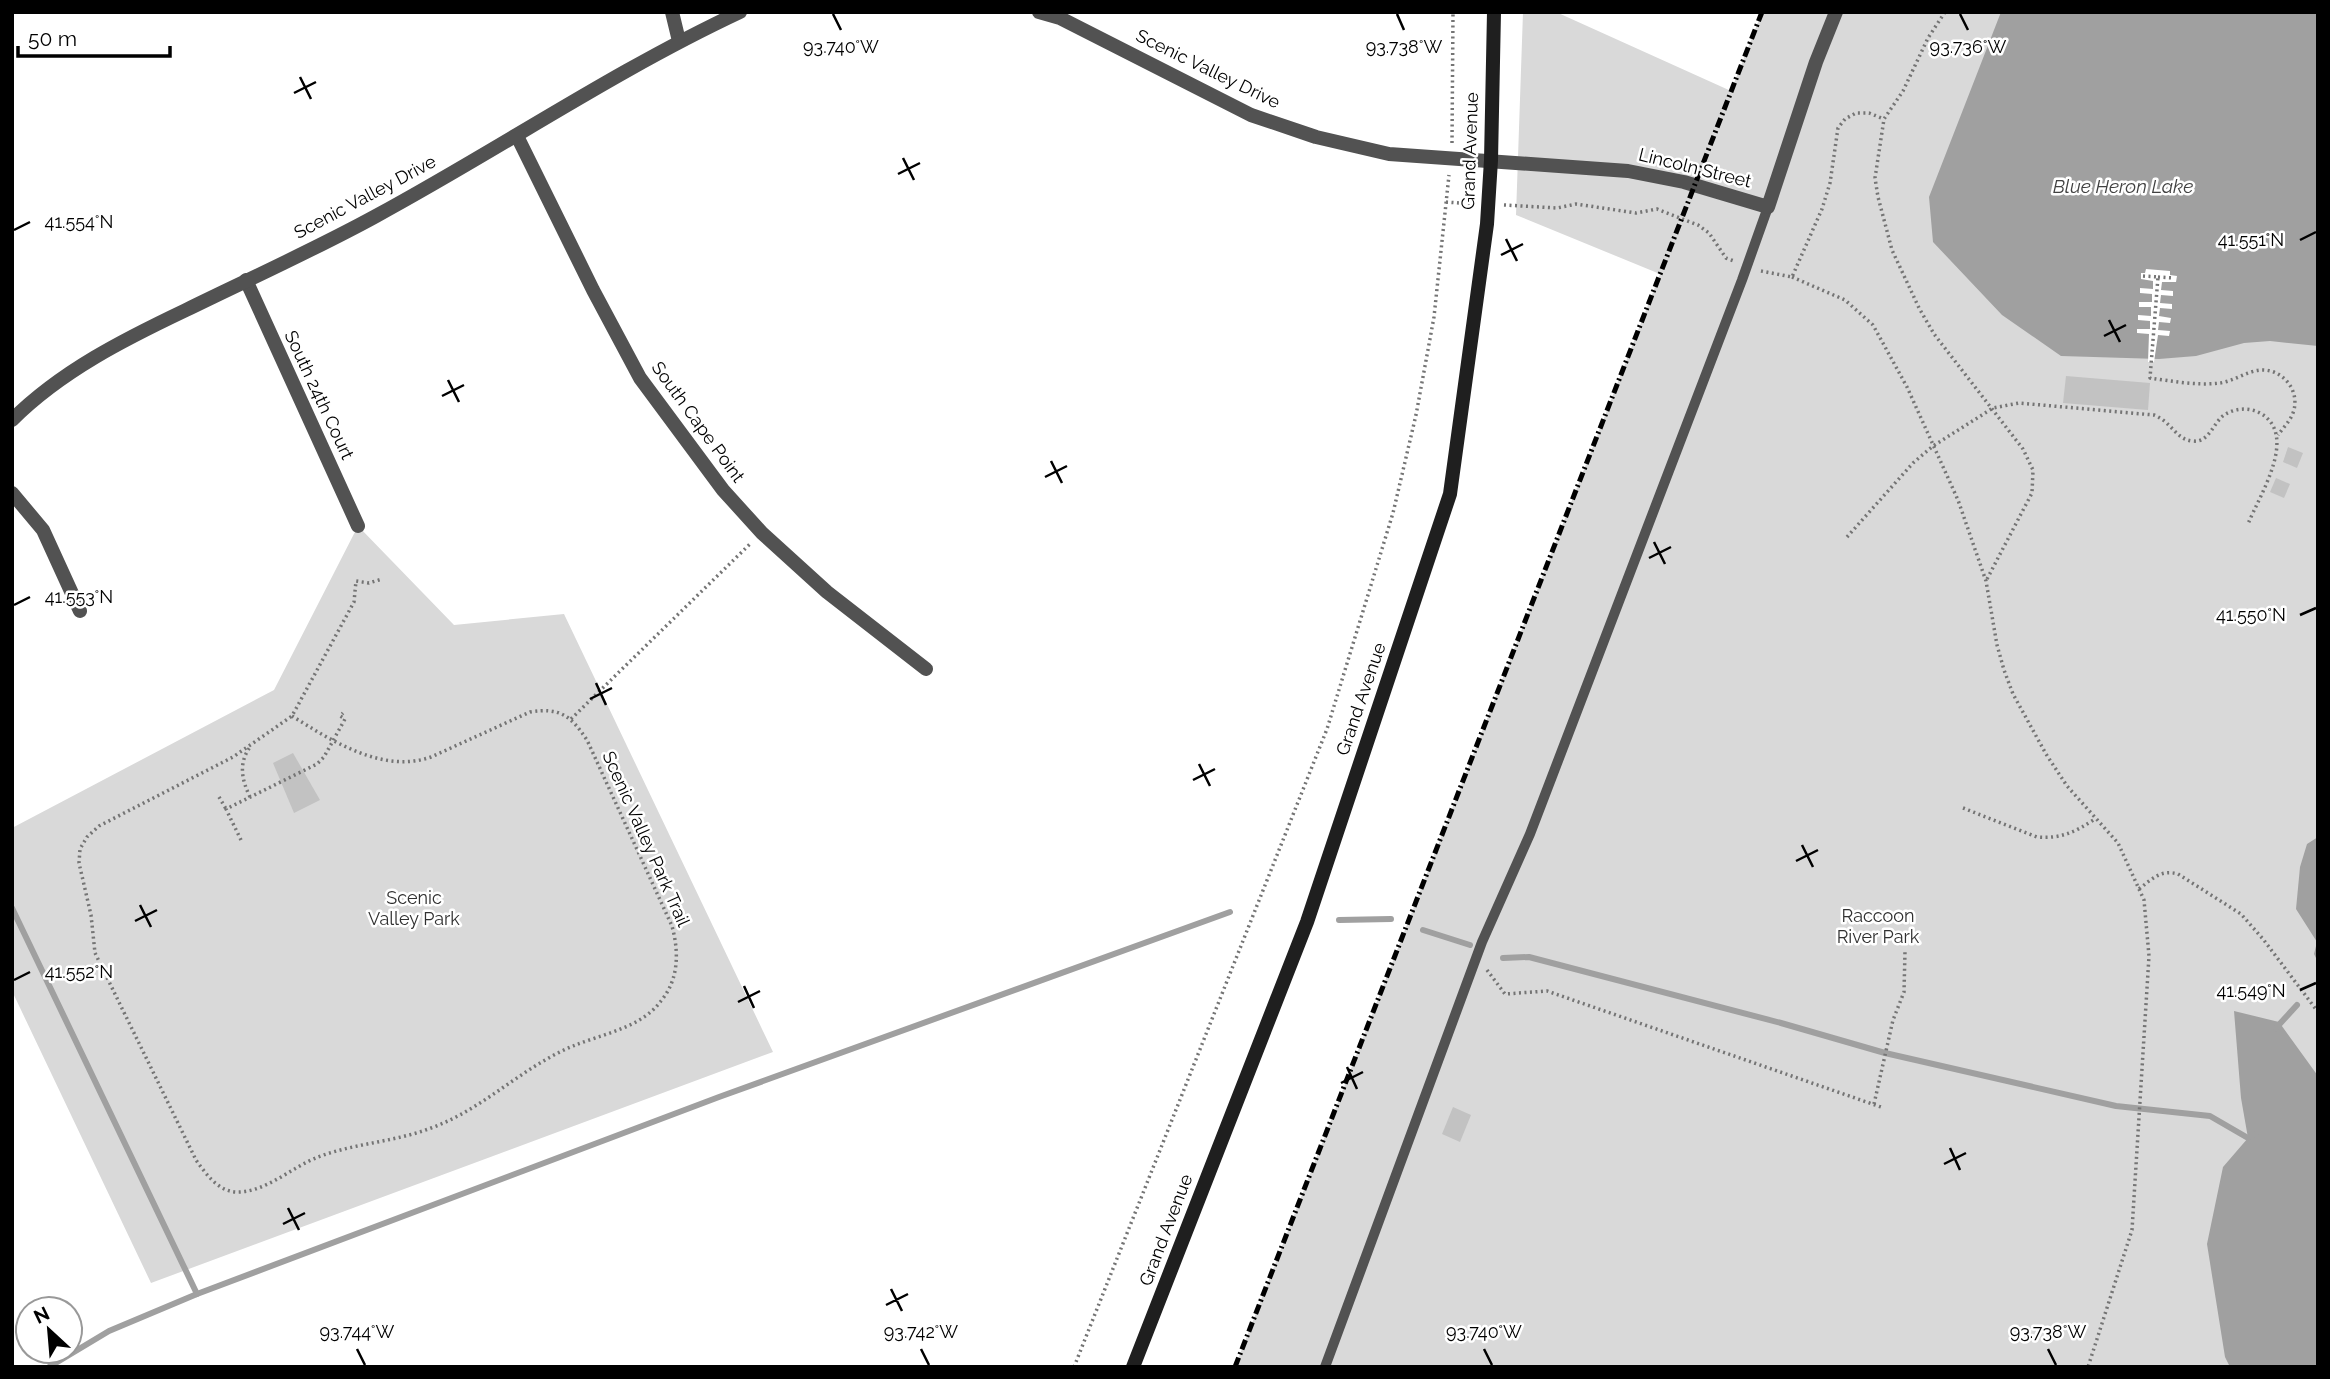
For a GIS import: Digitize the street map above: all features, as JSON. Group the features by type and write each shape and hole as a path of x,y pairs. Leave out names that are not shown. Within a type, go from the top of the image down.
{"main road":[{"name":"Grand Avenue","path":"1133,1367 1307,922 1450,494 1483,251 1491,160 1494,12"}],"street":[{"path":"672,12 679,41"},
{"name":"Scenic Valley Drive","path":"12,420 55,384 98,355 374,217 679,41 740,12"},
{"name":"Scenic Valley Drive","path":"1039,12 1060,18 1251,115 1316,137 1388,153 1491,160"},
{"name":"Lincoln Street","path":"1491,160 1629,171 1684,183 1768,207 1816,62 1836,12"},
{"name":"South Cape Point","path":"517,136 640,378 723,490 762,533 827,592 926,669"},
{"name":"South 24th Court","path":"246,280 358,526"},
{"path":"12,493 43,530 80,611"}],"lane":[{"path":"1325,1367 1477,957 1530,834 1768,207"}],"path":[{"path":"1452,135 1453,12"},
{"path":"1945,12 1928,38 1903,91 1884,119 1875,178 1892,250 1919,308 1934,334 2023,449 2033,470 2032,493 2025,510 1986,581"},
{"path":"1074,1367 1327,729 1393,513 1416,415 1434,317 1448,181"},
{"path":"1446,202 1458,203"},
{"path":"2143,276 2174,278"},
{"path":"1792,277 1845,300 1873,325 1907,387 1958,500 1986,581 1997,645 2013,694 2067,786 2118,843 2144,900 2150,956 2132,1230 2088,1367"},
{"path":"2158,277 2150,378 2220,383 2258,370 2273,371 2285,376 2293,390 2293,416 2278,435 2274,461 2248,524"},
{"path":"1847,537 1896,481 1933,446 1993,408 2019,403 2154,415 2164,419 2183,439 2193,442 2209,434 2224,415 2247,408 2268,418 2278,435"},
{"path":"292,716 333,742 394,762 418,762 530,712 548,709 571,719 762,533"},
{"name":"Scenic Valley Park Trail","path":"382,579 369,583 356,580 354,602 292,716 197,777 99,826 87,837 80,849 79,863 91,915 93,942 107,981 196,1160 218,1185 235,1192 250,1190 319,1157 405,1136 460,1116 546,1059 628,1026 646,1016 661,1002 671,986 677,962 677,944 672,926 587,740 571,719"},
{"path":"226,809 317,764 345,719 340,716 343,713"},
{"path":"250,797 243,783 242,770 245,755 252,744"},
{"path":"219,796 241,840"},
{"path":"1963,808 2025,833 2049,838 2071,834 2095,818"},
{"path":"2138,889 2160,873 2169,871 2241,914 2318,1012"},
{"path":"1874,1104 1893,1020 1904,992 1905,951"},
{"path":"1477,957 1505,993 1547,991 1881,1107"}],"green space":[{"name":"Raccoon River Park","path":"1523,12 1556,12 1731,91 1762,12 2318,12 2318,1367 1235,1367 1660,274 1516,215"},
{"name":"Scenic Valley Park","path":"358,526 454,625 564,614 773,1052 151,1283 12,991 12,828 274,690"}],"water":[{"name":"Blue Heron Lake","path":"2001,12 2318,12 2318,346 2270,341 2244,343 2196,356 2159,359 2061,356 2002,315 1933,242 1929,197"},
{"path":"2318,837 2318,962 2314,954 2317,942 2296,909 2300,867 2307,844"},
{"path":"2234,1011 2279,1022 2318,1076 2318,1367 2230,1367 2225,1357 2207,1244 2223,1167 2248,1138 2241,1098"}],"pier":[{"path":"2146,269 2170,271 2170,275 2177,276 2176,282 2162,282 2161,290 2173,291 2173,296 2161,295 2160,303 2172,304 2172,309 2160,308 2159,316 2171,318 2170,323 2159,322 2158,330 2170,331 2169,336 2158,335 2154,362 2148,362 2149,334 2137,333 2137,329 2150,329 2150,321 2138,320 2138,315 2151,316 2151,307 2139,307 2139,302 2152,302 2152,294 2140,293 2140,288 2153,289 2153,281 2141,279 2141,273 2145,273"}],"building":[{"path":"2066,376 2150,383 2148,410 2063,403"},
{"path":"2288,447 2303,453 2297,468 2283,462"},
{"path":"2276,478 2290,484 2284,498 2270,492"},
{"path":"293,753 320,800 294,813 273,763"},
{"path":"1453,1107 1471,1115 1460,1142 1442,1134"}],"waterway":[{"path":"12,908 197,1294"},
{"path":"49,1367 109,1331 197,1294 719,1097 1230,912"},
{"path":"1339,920 1391,919"},
{"path":"1423,930 1470,945"},
{"path":"1503,958 1529,957 1885,1053 2116,1106 2210,1116 2248,1138 2255,1134"},
{"path":"2276,1028 2297,1005"}],"railway":[{"path":"1235,1367 1762,12"}]}
